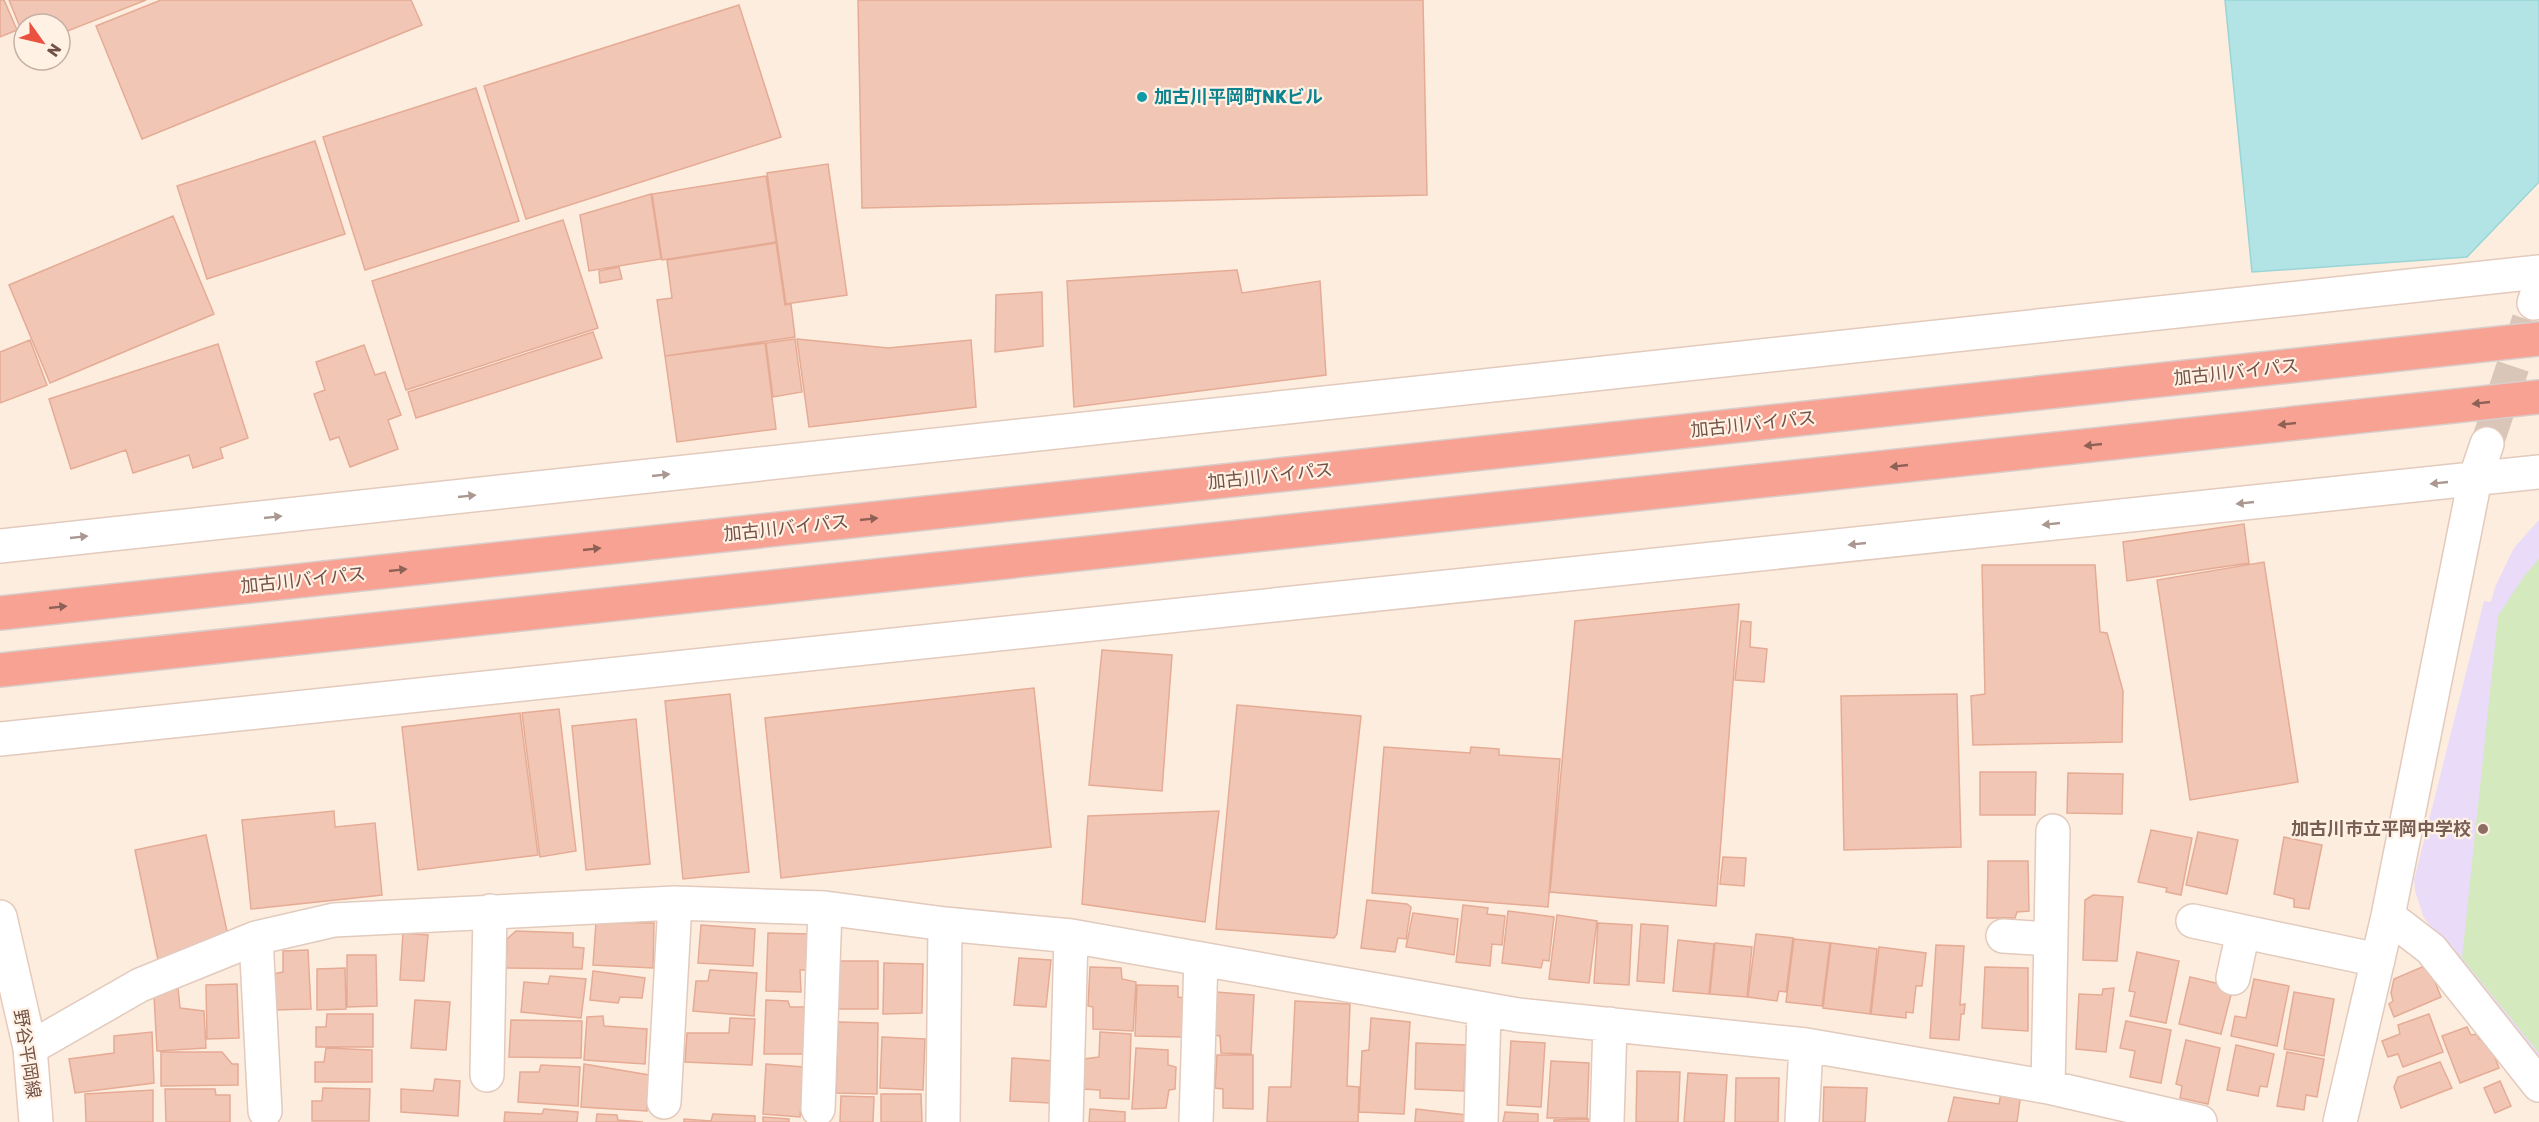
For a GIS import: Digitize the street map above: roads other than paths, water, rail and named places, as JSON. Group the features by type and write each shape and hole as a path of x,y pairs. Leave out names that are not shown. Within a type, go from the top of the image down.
{"highway":[{"name":"加古川バイパス","path":"0,613 2539,339"},
{"path":"0,670 2539,397"}],"street":[{"path":"0,546 2537,288"},
{"path":"2340,1122 2388,916 2475,479 2487,444"},
{"path":"0,739 2539,472"},
{"path":"2048,1087 2053,831"},
{"path":"664,1102 675,903"},
{"path":"30,1048 140,985 256,938 334,920 675,903 825,908 945,924 1071,936 1518,1016 1806,1045 2048,1087 2200,1122"},
{"path":"818,1108 825,908"},
{"path":"487,1076 490,911"},
{"path":"2388,916 2431,949 2539,1084"},
{"name":"野谷平岡線","path":"0,917 30,1048 36,1122"},
{"path":"2193,921 2378,960"},
{"path":"943,1122 945,924"},
{"path":"2233,978 2243,932"},
{"path":"1066,1122 1071,936"},
{"path":"2003,936 2051,939"},
{"path":"256,938 265,1111"},
{"path":"1196,1122 1201,959"},
{"path":"1481,1122 1484,1010"},
{"path":"1607,1122 1610,1024"},
{"path":"1802,1122 1806,1045"}],"water":[{"path":"2225,0 2539,0 2539,182 2467,257 2252,272"}],"tunnel":[{"path":"2487,444 2534,303"}],"place":[{"name":"加古川平岡町NKビル","path":"1142,97"},
{"name":"加古川市立平岡中学校","path":"2483,829"}]}
